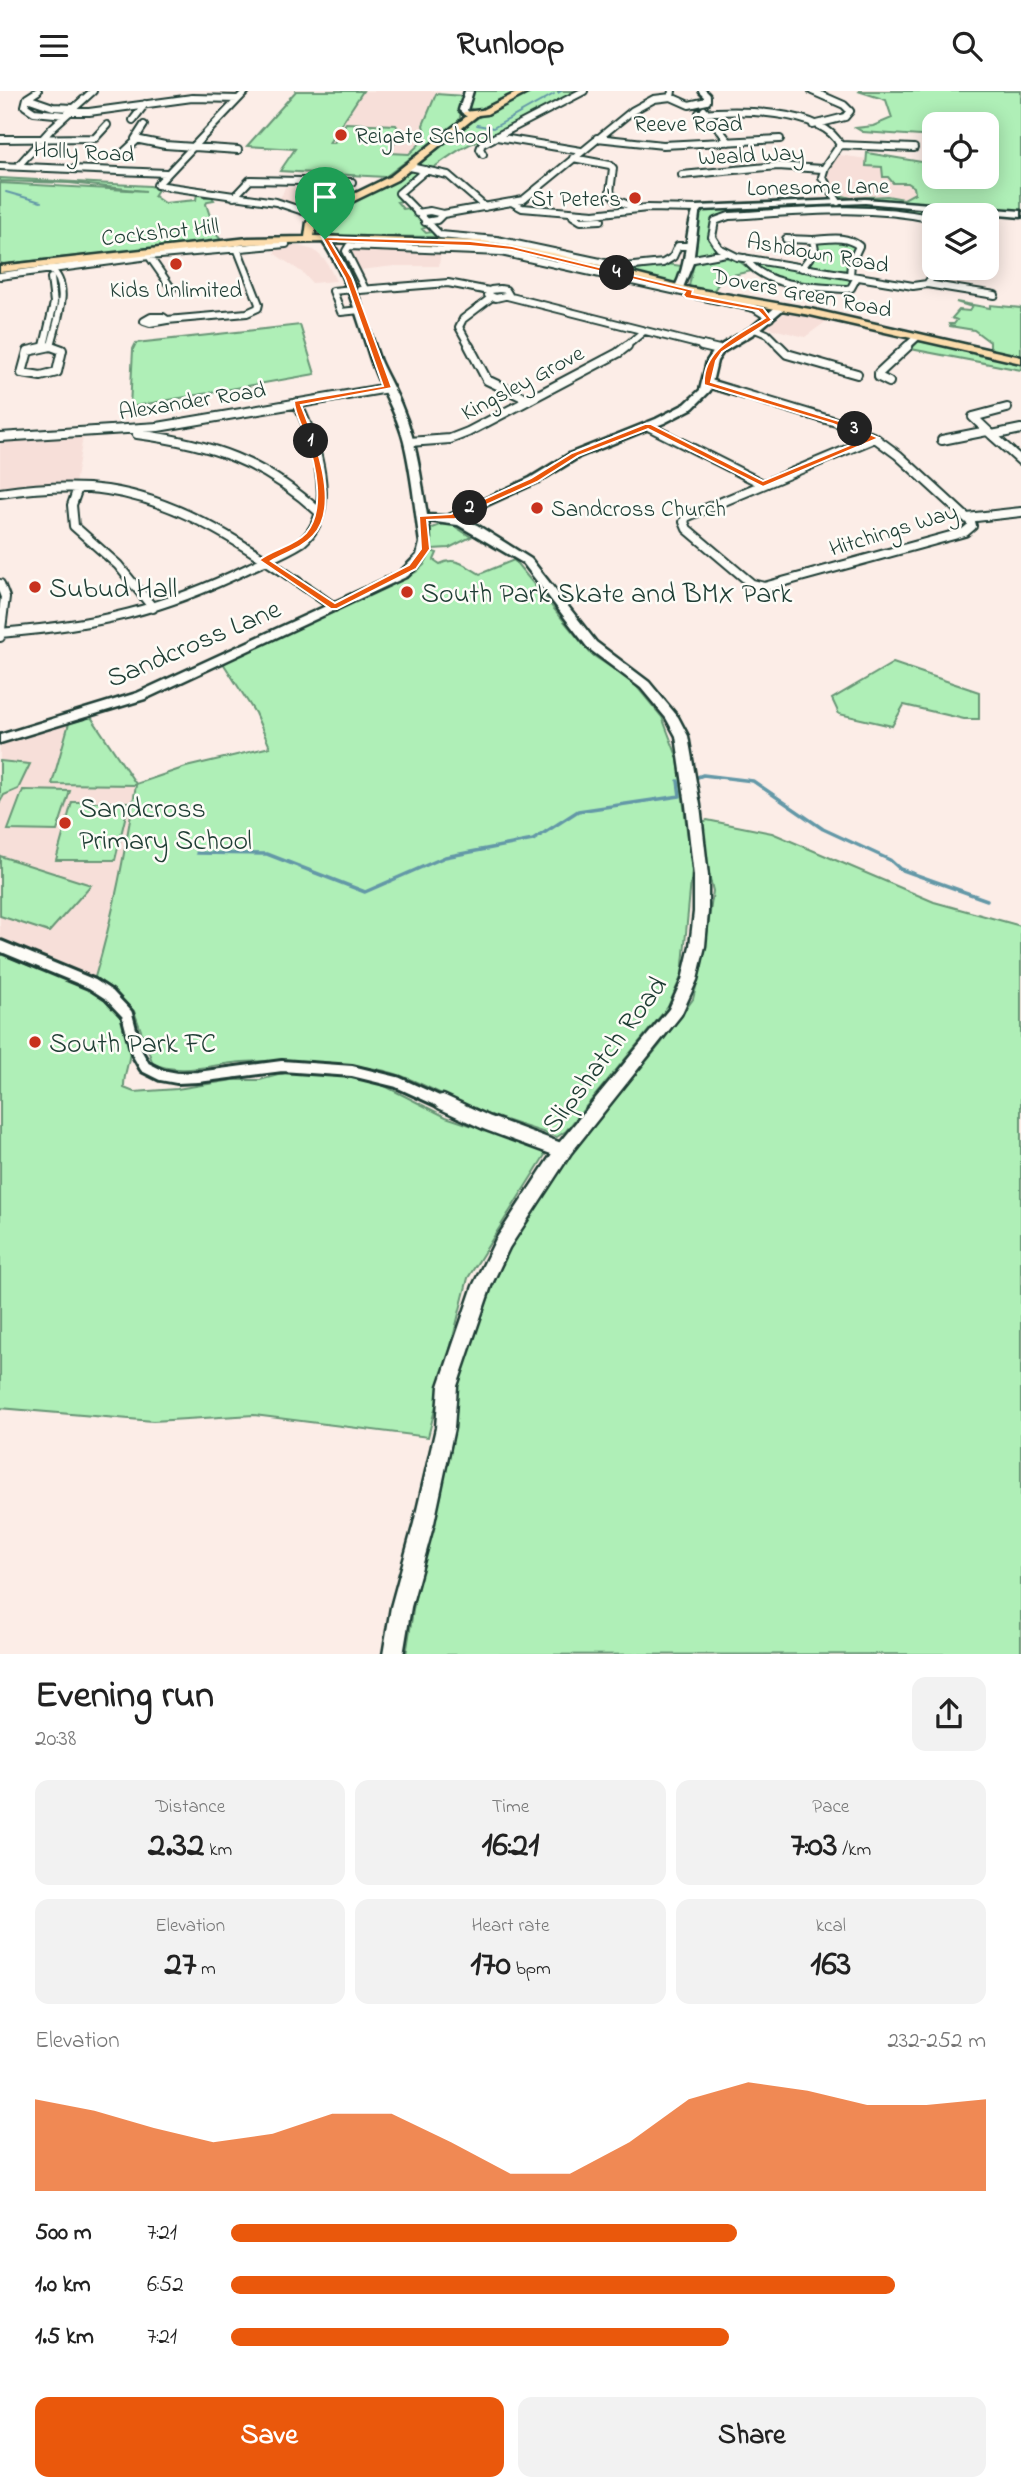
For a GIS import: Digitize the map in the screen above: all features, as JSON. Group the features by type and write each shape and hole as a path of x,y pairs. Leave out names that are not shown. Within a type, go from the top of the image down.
{"main road":[{"path":"309,239 310,226 318,216 382,185 411,167 468,115 527,91"},
{"name":"Cockshot Hill","path":"0,269 243,242 330,239"},
{"name":"Dovers Green Road","path":"330,239 377,243 470,243 512,248 685,292 781,307 1021,360"}],"street":[{"path":"38,91 27,98 25,106 34,112 69,112 192,98 238,99"},
{"path":"18,166 69,112 93,91"},
{"path":"246,91 157,185 276,202 318,216"},
{"path":"468,115 469,91"},
{"path":"483,154 480,149 482,144 584,91"},
{"path":"699,109 708,98 702,91"},
{"path":"812,91 844,105 850,111 845,117 813,125"},
{"path":"157,94 163,101"},
{"path":"417,213 430,211 443,214 513,203 527,198 632,111 654,99 671,94 680,103 699,109 770,112 793,116 837,137 840,145"},
{"path":"27,98 69,112"},
{"path":"133,120 145,104"},
{"path":"699,109 730,142"},
{"path":"699,109 720,143"},
{"path":"90,145 107,125"},
{"path":"137,140 134,138 144,125"},
{"path":"496,137 581,151"},
{"path":"0,139 95,138"},
{"name":"Reeve Road","path":"597,138 663,145 780,139"},
{"path":"137,140 238,151"},
{"path":"122,154 137,140"},
{"path":"840,145 883,144 914,148"},
{"path":"838,202 821,177 822,169 840,145"},
{"path":"573,158 610,165 613,168 610,192 617,200 635,208"},
{"name":"Holly Road","path":"0,166 166,173"},
{"name":"Weald Way","path":"682,175 778,166 822,169"},
{"path":"411,167 448,175 485,207"},
{"path":"426,170 399,191 425,222 440,235 491,239 624,267 663,263 673,257 678,246 692,246"},
{"path":"234,197 250,180 353,181"},
{"name":"Lonesome Lane","path":"698,209 865,201 922,208"},
{"path":"513,203 522,208 575,213 576,219 585,222 635,208 698,209"},
{"path":"726,253 715,245 712,237 715,221 729,216 857,208 892,210 922,216"},
{"path":"685,292 684,280 692,246 695,212 698,209"},
{"path":"425,222 437,220 443,214"},
{"name":"Lonesome Lane","path":"999,214 1021,214"},
{"path":"745,258 746,264 761,273 803,285 851,288 851,263 859,249 857,244 840,238 786,239"},
{"name":"Sandcross Lane","path":"0,739 141,696 334,607 413,567 425,549 423,517 409,442 360,310 357,289 342,252 330,239"},
{"path":"802,268 814,250 813,240"},
{"name":"Dovers Green Road","path":"342,252 377,243"},
{"name":"Cockshot Hill","path":"0,276 149,256 286,244"},
{"path":"167,320 247,313 258,308 259,304 237,247"},
{"path":"688,260 726,253"},
{"name":"Ashdown Road","path":"726,253 913,286 927,284 930,280"},
{"path":"149,256 172,289"},
{"path":"47,346 55,298 55,287 50,275 52,271"},
{"path":"360,310 341,312 332,288 448,283 491,294"},
{"path":"927,284 995,295"},
{"path":"529,400 487,380 459,327 463,319 491,294 504,289 508,292 507,296 719,350"},
{"name":"Dovers Green Road","path":"685,292 754,307 770,318"},
{"path":"423,517 452,517 534,480 575,455 648,426 696,401 707,383 712,361 719,350 755,329 781,307"},
{"path":"755,329 767,334 787,354 857,374"},
{"name":"Kingsley Grove","path":"409,442 457,437 618,353 643,331"},
{"path":"889,382 879,377 879,373 917,337"},
{"path":"47,346 62,350 62,361 57,372 48,376 24,375 22,370 26,353 47,346"},
{"name":"Hitchings Way","path":"707,383 836,422 875,438 898,455 972,526 965,532 764,587 752,584 687,529 684,522 690,515 763,485"},
{"name":"Alexander Road","path":"0,437 158,432 296,403 388,388"},
{"path":"0,584 5,597 0,635 82,625 153,608 209,588 308,536 315,527 319,512 319,487 311,440 296,403"},
{"path":"1007,408 973,417 1021,461"},
{"path":"648,426 763,485 875,438"},
{"path":"942,440 1021,429"},
{"path":"158,432 238,456 271,472 297,490 319,512"},
{"path":"297,490 319,487"},
{"path":"78,488 72,505 74,526 124,572 153,608"},
{"path":"0,493 78,488 121,492 155,502 264,560 334,607"},
{"path":"967,519 1010,516 1021,512"},
{"name":"Slipshatch Road","path":"393,1654 401,1607 424,1523 445,1428 448,1386 482,1286 502,1244 563,1151 677,1011 688,989 695,962 702,891 682,736 671,716 645,685 592,645 527,561 452,517"},
{"path":"0,946 92,984 108,995 127,1014 137,1053 145,1067 161,1075 177,1078 198,1077 282,1066 352,1071 397,1082 463,1113 563,1151"}],"shaded area":[{"name":"Reigate School","path":"296,91 440,91 439,98 423,125 426,138 399,168 385,177 280,171 295,149 247,146"},
{"path":"867,153 914,187 915,193 904,199 887,196 851,198 836,194 827,181 827,170 839,155 867,159"},
{"path":"285,187 324,188 339,193 303,209 277,200"},
{"path":"275,246 298,246 314,250 326,261 336,281 312,283 303,273 275,254"},
{"path":"351,249 441,250 439,266 395,266 360,270"},
{"path":"788,311 828,320 805,337 765,327"},
{"path":"83,437 75,484 0,490 0,440"},
{"name":"Sandcross Primary School","path":"69,723 52,784 136,785 107,937 95,977 43,960 0,940 0,743"}],"green space":[{"name":"Reigate School","path":"296,91 363,91 329,143 334,143 346,123 396,125 398,128 392,139 395,142 390,153 409,154 426,138 423,125 436,94 464,96 459,122 385,177 280,171 295,149 247,146"},
{"path":"472,91 582,91 492,138 468,145 433,168 421,166 435,151 482,115 469,108"},
{"path":"858,91 1021,91 1021,213 999,211 999,203 922,205 839,198 836,194 851,198 887,196 904,199 915,193 914,187 908,183 893,183 888,177 883,177 882,167 866,166 867,153 922,162 922,189 999,189 999,112 922,112 922,136 863,132 856,128 873,126 892,118 886,100"},
{"path":"409,172 419,172 397,190 403,201 397,202 403,209 409,208 427,227 422,229 426,233 432,232 435,237 318,233 318,225 338,208"},
{"path":"0,178 150,186 159,188 154,196 164,203 196,200 197,193 202,194 203,197 212,197 214,200 206,204 216,234 222,241 3,264 0,263 0,183 146,191 69,183 0,181"},
{"path":"860,202 922,209 922,214 866,207 715,218 711,222 708,239 719,253 692,256 699,214 703,209"},
{"path":"836,239 855,246 848,271 808,266 818,249 817,242"},
{"path":"724,257 739,261 752,271 723,277 712,293 689,286 694,263"},
{"path":"754,262 849,278 851,281 848,286 786,281 751,265"},
{"path":"667,264 682,266 678,282 671,284 627,272"},
{"path":"956,302 990,308 990,305 1021,308 1021,358 990,350 990,342 974,330 950,326 949,324 954,324 957,320 952,318 959,310 969,311 972,307"},
{"path":"300,325 315,374 130,407 133,349 136,343"},
{"path":"919,341 1021,361 1021,370 911,349"},
{"path":"448,522 471,537 449,548 432,549 430,529"},
{"path":"431,551 437,553 434,560 440,564 456,562 480,574 514,560 591,654 633,682 662,717 678,759 692,870 682,975 668,1007 566,1131 557,1137 481,1112 413,1080 376,1069 327,1062 293,1061 242,1062 187,1069 153,1064 134,1011 95,977 113,906 136,785 52,784 69,723 91,717 136,784 186,767 270,747 255,713 223,663 416,572 424,565"},
{"path":"893,663 979,692 979,719 964,719 904,705 892,726 839,714 832,699"},
{"path":"0,761 30,764 18,789 4,795 0,802"},
{"path":"23,790 70,791 57,831 8,830"},
{"path":"72,802 129,802 115,860 56,860"},
{"path":"707,820 772,833 934,902 1021,926 1021,1654 406,1654 417,1585 441,1496 456,1414 457,1380 514,1237 556,1170 660,1045 693,999 704,955 713,891 701,823"},
{"path":"0,856 91,885 49,932 0,916"},
{"path":"0,951 96,992 111,1004 123,1020 130,1040 124,1088 134,1092 177,1089 233,1080 260,1080 289,1072 362,1078 379,1083 446,1117 538,1148 545,1155 468,1278 428,1437 254,1415 153,1421 0,1408"}],"waterway":[{"path":"477,125 493,128 554,94"},
{"path":"6,192 41,202"},
{"path":"695,778 703,775 753,781 823,829 890,860 900,869 987,900"},
{"path":"197,853 267,854 365,892 445,857 533,840 578,811 680,796 678,781"}],"place":[{"name":"Reigate School","path":"341,135"},
{"name":"St Peter's","path":"635,198"},
{"name":"Kids Unlimited","path":"176,264"},
{"name":"Sandcross Church","path":"537,508"},
{"name":"Subud Hall","path":"35,587"},
{"name":"South Park Skate and BMX Park","path":"407,592"},
{"name":"Sandcross Primary School","path":"65,823"},
{"name":"South Park FC","path":"35,1042"}],"route":[{"path":"325,239 470,243 512,248 691,291 686,295 754,307 770,318 719,350 712,361 707,383 836,422 875,438 763,485 648,426 575,455 534,480 452,517 423,517 425,549 413,567 404,574 334,607 264,560 302,542 312,533 318,519 321,498 318,472 303,414 296,403 388,388 376,362 349,278 325,239"}]}
